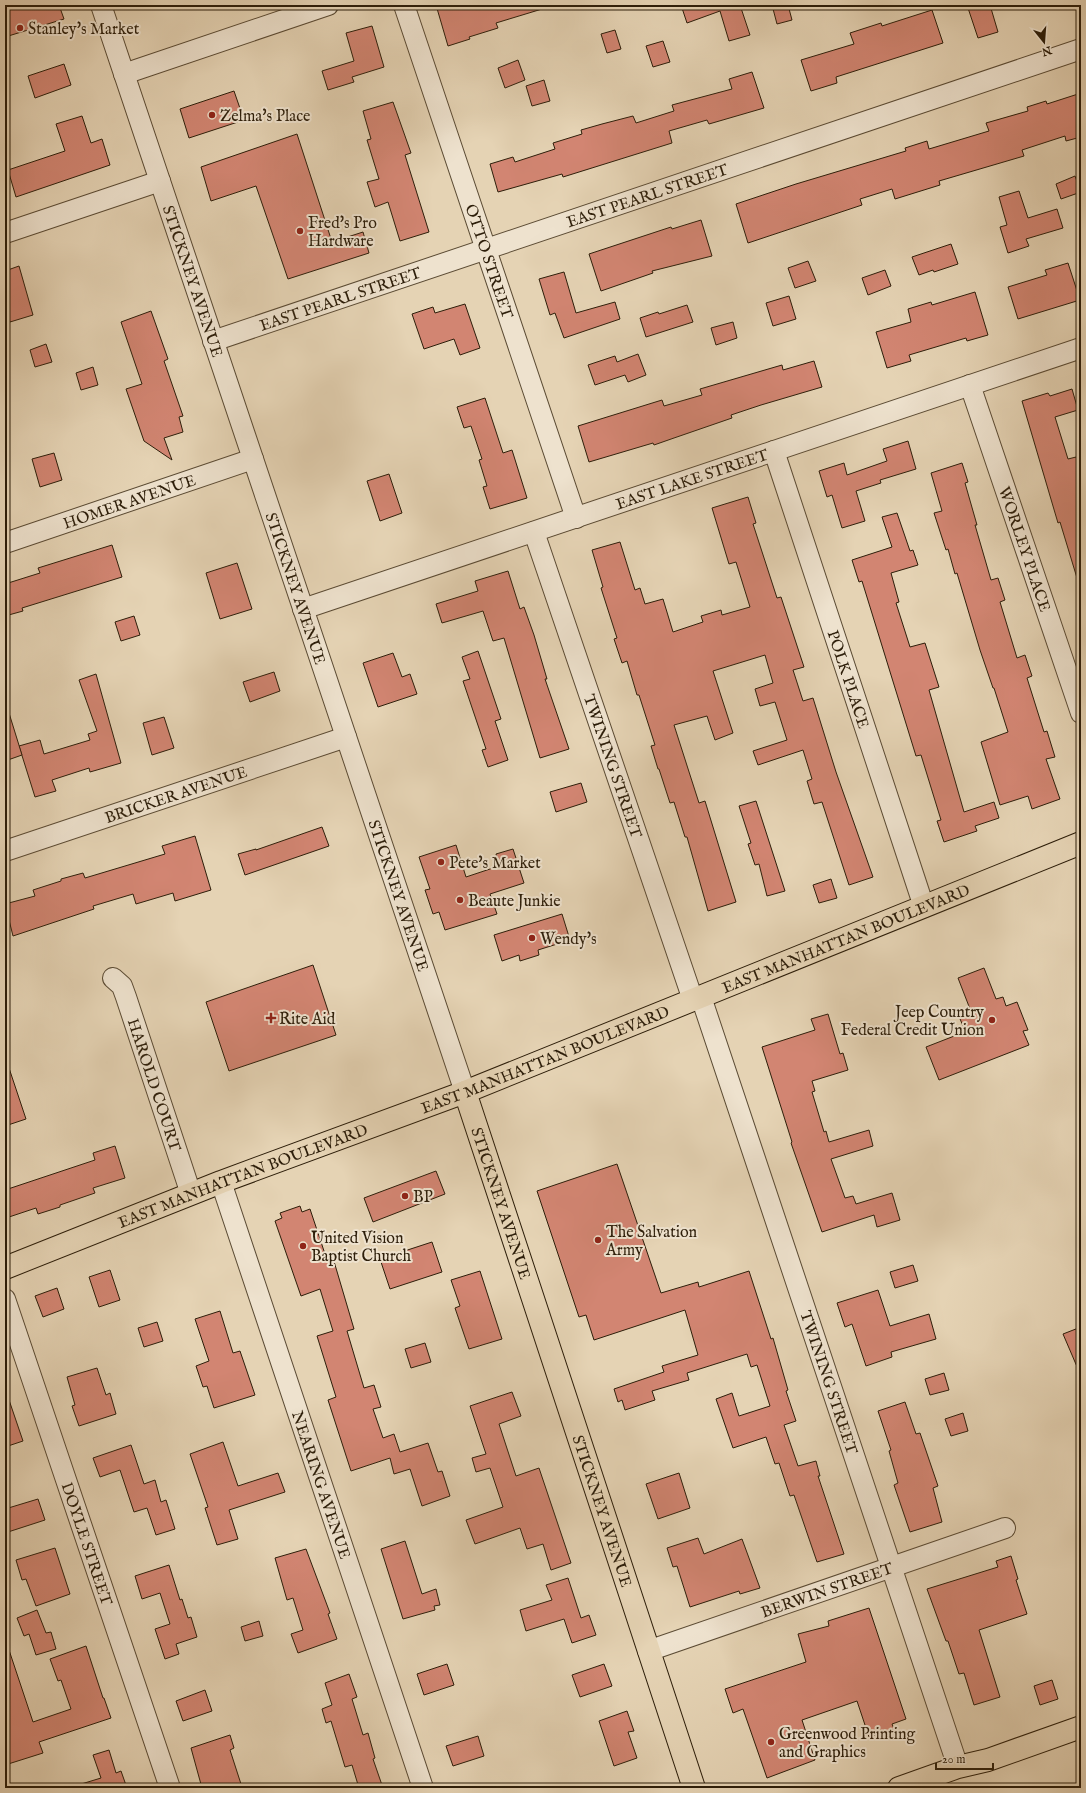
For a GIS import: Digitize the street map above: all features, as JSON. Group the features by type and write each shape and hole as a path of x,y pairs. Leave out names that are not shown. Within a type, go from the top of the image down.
{"main road":[{"name":"EAST MANHATTAN BOULEVARD","path":"5,1268 221,1182 465,1092 1081,843"},
{"name":"STICKNEY AVENUE","path":"465,1092 694,1788"},
{"path":"900,1788 958,1767 988,1760 1081,1727"}],"street":[{"name":"STICKNEY AVENUE","path":"101,5 465,1092"},
{"path":"124,74 328,5"},
{"name":"OTTO STREET","path":"404,5 576,518"},
{"name":"EAST PEARL STREET","path":"213,341 1081,49"},
{"path":"5,233 160,181"},
{"name":"EAST LAKE STREET","path":"303,609 1081,348"},
{"name":"WORLEY PLACE","path":"970,385 1081,713"},
{"name":"POLK PLACE","path":"774,451 924,906"},
{"name":"HOMER AVENUE","path":"5,543 253,460"},
{"name":"TWINING STREET","path":"534,532 697,998 958,1767"},
{"name":"BRICKER AVENUE","path":"5,852 346,737"},
{"name":"HAROLD COURT","path":"113,978 122,986 126,997 191,1194"},
{"name":"NEARING AVENUE","path":"221,1182 423,1788"},
{"name":"DOYLE STREET","path":"5,1299 170,1788"},
{"name":"BERWIN STREET","path":"648,1651 1005,1528"}],"building":[{"name":"Stanley's Market","path":"5,5 59,5 64,19 5,37"},
{"path":"436,5 542,5 542,9 496,23 498,28 469,37 470,39 448,46"},
{"path":"681,5 740,5 750,35 729,41 720,11 687,23"},
{"path":"772,5 788,5 792,20 777,24"},
{"path":"967,5 990,5 998,32 978,38"},
{"path":"932,10 943,43 836,77 837,83 811,91 801,60 854,44 850,33 881,23 882,26"},
{"path":"372,26 384,67 352,77 354,82 328,90 322,71 354,61 346,33"},
{"path":"615,30 621,49 607,53 601,34"},
{"path":"663,41 670,62 653,67 646,46"},
{"path":"518,60 525,80 505,88 498,68"},
{"path":"64,64 71,85 35,98 28,76"},
{"path":"752,72 764,108 709,124 707,120 669,131 672,143 563,177 562,174 498,192 490,164 513,157 515,162 555,149 553,143 582,134 581,130 633,116 636,123 674,111 672,105 732,89 729,79"},
{"path":"544,80 550,101 532,106 526,86"},
{"name":"Zelma's Place","path":"234,91 244,120 189,138 180,109"},
{"path":"1078,94 1081,104 1081,137 1066,141 1065,136 1022,150 1024,156 939,181 940,185 895,199 892,189 860,199 862,205 748,243 736,204 796,184 906,151 905,148 927,141 929,149 989,131 986,123 1028,111 1027,107 1046,101 1047,104"},
{"path":"393,102 411,153 405,155 429,232 400,241 388,202 375,207 367,182 379,179 367,140 371,139 363,111"},
{"path":"82,116 91,143 102,139 110,165 16,197 8,170 65,151 56,124"},
{"name":"Fred's Pro Hardware","path":"297,134 332,242 363,232 369,253 288,279 256,186 211,201 201,167"},
{"path":"1075,176 1081,192 1061,199 1056,184"},
{"path":"1019,191 1028,218 1057,209 1063,228 1026,239 1029,246 1008,253 1000,227 1007,225 999,197"},
{"path":"701,220 712,256 652,271 653,273 601,291 589,254 671,227 672,229"},
{"path":"951,244 958,264 919,275 912,257"},
{"path":"808,261 816,281 795,288 788,268"},
{"path":"1068,263 1080,300 1018,319 1008,287 1047,275 1045,270"},
{"path":"19,266 33,315 10,322 5,306 5,271"},
{"path":"885,270 891,286 868,295 862,278"},
{"path":"564,272 576,313 615,302 620,319 564,338 555,313 550,315 539,279"},
{"path":"975,292 988,335 967,341 966,338 909,355 911,361 887,368 876,332 911,322 908,309 931,302 932,305"},
{"path":"789,296 796,319 773,326 766,303"},
{"path":"465,304 480,348 460,355 454,339 424,349 412,314 433,307 435,313"},
{"path":"687,305 693,322 646,337 640,318 658,312 659,314"},
{"path":"151,311 168,359 164,361 183,416 179,417 183,432 164,438 172,460 144,441 126,389 142,384 121,322"},
{"path":"733,322 737,338 716,345 711,328"},
{"path":"46,344 52,362 35,367 30,350"},
{"path":"638,354 646,375 628,382 625,375 595,385 588,365 615,356 617,362"},
{"path":"814,361 822,387 731,415 732,418 654,445 653,443 589,462 578,426 662,400 664,406 702,395 700,389 782,365 783,370"},
{"path":"93,367 98,385 81,390 76,373"},
{"path":"1072,389 1078,410 1055,417 1068,459 1076,457 1081,473 1081,578 1077,578 1060,522 1058,523 1022,401 1048,393 1050,396"},
{"path":"485,398 503,453 512,450 527,498 490,509 483,487 487,486 479,460 482,459 471,426 464,428 457,407"},
{"path":"908,441 916,469 880,480 881,483 856,491 865,521 842,528 832,495 827,497 819,471 844,463 847,475 887,461 883,449"},
{"path":"54,453 62,480 40,487 32,459"},
{"path":"962,463 968,482 965,483 977,525 975,525 991,580 998,578 1005,600 1000,602 1017,658 1025,655 1032,676 1027,678 1044,732 1047,731 1055,757 1046,759 1060,799 1032,809 1028,796 1000,805 981,742 1008,732 980,650 957,573 955,574 948,549 946,550 934,513 942,511 931,473"},
{"path":"389,474 402,513 380,521 367,481"},
{"path":"748,497 756,523 753,524 777,598 781,597 804,667 793,670 803,701 813,698 836,772 873,877 849,885 822,802 814,804 807,781 812,779 803,750 758,765 753,751 787,740 775,702 760,706 755,689 773,683 765,655 713,671 733,733 715,740 707,716 674,725 699,803 705,801 736,902 708,911 687,837 685,837 674,802 670,803 658,769 651,746 655,745 639,695 637,695 627,661 622,663 614,639 617,638 601,588 603,587 592,550 620,542 635,590 640,588 645,604 663,599 673,632 703,622 701,616 721,610 722,615 750,607 736,562 729,564 712,508"},
{"path":"897,513 910,551 913,550 918,565 891,573 899,602 896,603 910,647 925,643 939,687 929,690 964,812 994,802 999,818 975,826 977,831 944,842 937,821 941,820 921,755 916,756 862,581 859,582 852,560 892,547 882,517"},
{"path":"112,545 122,577 22,608 23,611 5,616 5,584 40,573 38,568"},
{"path":"237,563 252,609 220,619 206,573"},
{"path":"508,571 520,609 524,607 534,635 547,679 545,679 569,749 540,758 504,638 493,641 483,611 442,623 436,604 478,591 475,581"},
{"path":"134,616 140,635 121,641 115,622"},
{"path":"478,651 501,719 495,721 508,760 488,767 482,750 486,749 463,681 470,679 462,657"},
{"path":"393,653 402,677 410,674 417,694 378,707 363,663"},
{"path":"274,672 280,691 250,702 243,682"},
{"path":"96,674 121,763 90,772 89,768 52,780 56,791 35,797 19,746 40,740 44,754 90,740 88,734 97,731 79,680"},
{"path":"5,713 9,713 22,755 5,761"},
{"path":"164,717 174,748 152,755 143,723"},
{"path":"581,783 587,802 556,812 550,792"},
{"path":"756,801 785,891 767,896 759,864 755,865 748,844 751,843 739,806"},
{"path":"322,827 329,846 245,875 238,854 256,850"},
{"path":"195,836 211,890 175,901 173,893 136,904 133,894 93,906 94,909 13,936 5,904 35,896 33,890 61,881 61,879 83,873 85,878 165,854 162,846"},
{"path":"456,845 466,877 499,866 496,854 513,849 524,883 490,894 497,914 445,930 439,912 433,914 425,890 430,889 419,857"},
{"path":"831,879 837,898 819,903 813,885"},
{"name":"Wendy's","path":"562,914 570,940 538,950 539,955 520,961 519,955 502,961 494,935"},
{"name":"Rite Aid","path":"313,965 336,1035 229,1071 206,1002"},
{"name":"Jeep Country Federal Credit Union","path":"984,968 996,999 1003,997 1006,1006 1017,1002 1028,1030 1023,1031 1029,1045 939,1080 926,1047 962,1033 960,1027 963,1026 958,1014 970,1009 958,978"},
{"path":"828,1014 840,1054 843,1053 848,1070 812,1081 815,1091 812,1092 824,1132 826,1131 829,1142 869,1130 873,1146 831,1159 845,1198 853,1196 856,1204 892,1193 900,1220 877,1227 874,1215 822,1232 791,1143 792,1142 762,1047 815,1030 811,1019"},
{"path":"5,1065 8,1065 26,1119 5,1126"},
{"path":"115,1146 125,1178 93,1188 95,1193 60,1205 60,1207 38,1214 36,1208 9,1217 5,1205 5,1190 95,1160 93,1153"},
{"path":"617,1164 661,1293 698,1282 699,1287 749,1271 771,1339 773,1338 788,1390 786,1391 796,1421 784,1425 798,1466 816,1461 820,1476 818,1476 844,1554 817,1562 794,1495 790,1496 779,1463 775,1464 766,1437 733,1448 716,1399 732,1393 739,1416 770,1406 757,1365 751,1367 747,1354 687,1373 689,1380 652,1391 655,1400 625,1410 622,1400 618,1402 614,1389 664,1372 662,1366 698,1355 685,1310 594,1340 586,1315 579,1317 537,1191"},
{"name":"BP","path":"436,1171 445,1194 373,1222 364,1198"},
{"path":"300,1206 302,1212 310,1209 327,1260 333,1258 354,1329 347,1331 364,1388 374,1385 381,1407 373,1409 383,1438 394,1434 400,1452 428,1443 438,1472 442,1471 450,1496 422,1506 410,1469 394,1474 390,1458 351,1471 328,1400 336,1397 317,1336 333,1331 320,1289 301,1296 275,1221 282,1218 280,1213"},
{"path":"432,1242 442,1272 390,1289 380,1259"},
{"path":"913,1265 918,1281 895,1288 890,1272"},
{"path":"110,1270 120,1300 99,1307 89,1277"},
{"path":"480,1271 502,1339 469,1349 455,1308 460,1306 451,1280"},
{"path":"57,1288 64,1309 43,1317 35,1296"},
{"path":"878,1290 890,1326 929,1314 936,1339 891,1352 892,1357 866,1366 852,1324 845,1327 837,1303"},
{"path":"220,1311 233,1353 240,1351 255,1395 214,1408 207,1386 203,1387 196,1366 209,1361 195,1319"},
{"path":"157,1322 163,1341 144,1347 138,1328"},
{"path":"1081,1327 1081,1376 1063,1334"},
{"path":"425,1343 431,1362 411,1368 405,1349"},
{"path":"97,1368 106,1395 110,1393 116,1414 79,1426 72,1406 75,1405 67,1377"},
{"path":"944,1373 949,1390 930,1395 925,1379"},
{"path":"512,1392 521,1416 499,1424 516,1476 539,1468 571,1563 551,1570 543,1544 527,1549 520,1528 475,1544 466,1520 503,1507 490,1468 476,1472 472,1458 486,1454 470,1406"},
{"path":"5,1397 8,1397 23,1441 5,1447"},
{"path":"905,1402 916,1434 920,1433 938,1486 933,1488 942,1522 910,1532 894,1485 898,1483 889,1451 891,1450 878,1411"},
{"path":"963,1413 968,1431 951,1436 945,1419"},
{"path":"223,1442 238,1486 278,1473 285,1492 229,1510 238,1539 217,1545 205,1508 208,1507 190,1454"},
{"path":"131,1445 144,1484 155,1480 161,1502 166,1500 175,1529 156,1535 147,1508 134,1512 120,1470 100,1477 93,1458"},
{"path":"679,1473 690,1508 658,1519 646,1484"},
{"path":"38,1499 45,1520 8,1532 5,1523 5,1509"},
{"path":"698,1538 704,1554 742,1539 760,1588 740,1594 739,1591 690,1607 677,1566 673,1567 667,1548"},
{"path":"405,1541 422,1594 436,1589 440,1605 434,1606 435,1610 403,1619 381,1549"},
{"path":"55,1548 70,1594 36,1606 26,1579 22,1580 16,1560"},
{"path":"306,1549 330,1613 328,1614 337,1639 298,1653 291,1634 303,1630 293,1598 287,1600 275,1558"},
{"path":"1011,1556 1018,1579 1016,1580 1027,1614 979,1630 1000,1697 974,1705 964,1673 959,1674 948,1641 946,1641 927,1589 998,1567 996,1561"},
{"path":"169,1565 180,1600 182,1599 188,1618 191,1617 197,1637 176,1644 179,1654 165,1659 155,1629 170,1624 160,1593 142,1599 135,1576"},
{"path":"568,1578 581,1618 589,1615 596,1635 572,1643 564,1619 526,1631 520,1610 552,1600 546,1585"},
{"path":"869,1608 906,1719 892,1724 894,1729 869,1737 857,1701 802,1720 815,1760 767,1778 743,1709 733,1713 725,1689 806,1662 798,1634 829,1626 828,1621"},
{"path":"37,1610 46,1633 51,1632 56,1649 36,1655 29,1634 24,1636 17,1618"},
{"path":"259,1621 263,1636 245,1641 241,1627"},
{"path":"86,1646 111,1718 39,1742 43,1753 5,1765 5,1647 8,1647 33,1722 71,1709 61,1680 58,1681 50,1659"},
{"path":"447,1664 454,1685 424,1695 417,1674"},
{"path":"604,1664 612,1686 580,1697 572,1675"},
{"path":"349,1674 357,1697 352,1699 363,1735 368,1733 375,1758 373,1759 383,1788 359,1788 352,1765 345,1767 331,1721 326,1723 322,1709 332,1705 325,1683"},
{"path":"1052,1680 1058,1699 1040,1705 1034,1686"},
{"path":"205,1690 212,1711 183,1721 176,1701"},
{"path":"627,1711 634,1731 628,1732 637,1758 614,1766 599,1721"},
{"path":"230,1735 234,1748 230,1750 241,1784 227,1788 202,1788 191,1748"},
{"path":"478,1736 484,1756 453,1766 446,1746"},
{"path":"109,1750 116,1773 121,1771 127,1788 79,1788 78,1785 101,1778 93,1755"}],"place":[{"name":"Stanley's Market","path":"20,28"},
{"name":"Zelma's Place","path":"212,115"},
{"name":"Fred's Pro Hardware","path":"300,231"},
{"name":"Pete's Market","path":"441,862"},
{"name":"Beaute Junkie","path":"460,900"},
{"name":"Wendy's","path":"532,938"},
{"name":"Rite Aid","path":"271,1018"},
{"name":"Jeep Country Federal Credit Union","path":"992,1020"},
{"name":"BP","path":"405,1196"},
{"name":"The Salvation Army","path":"598,1240"},
{"name":"United Vision Baptist Church","path":"303,1246"},
{"name":"Greenwood Printing and Graphics","path":"771,1742"}]}
